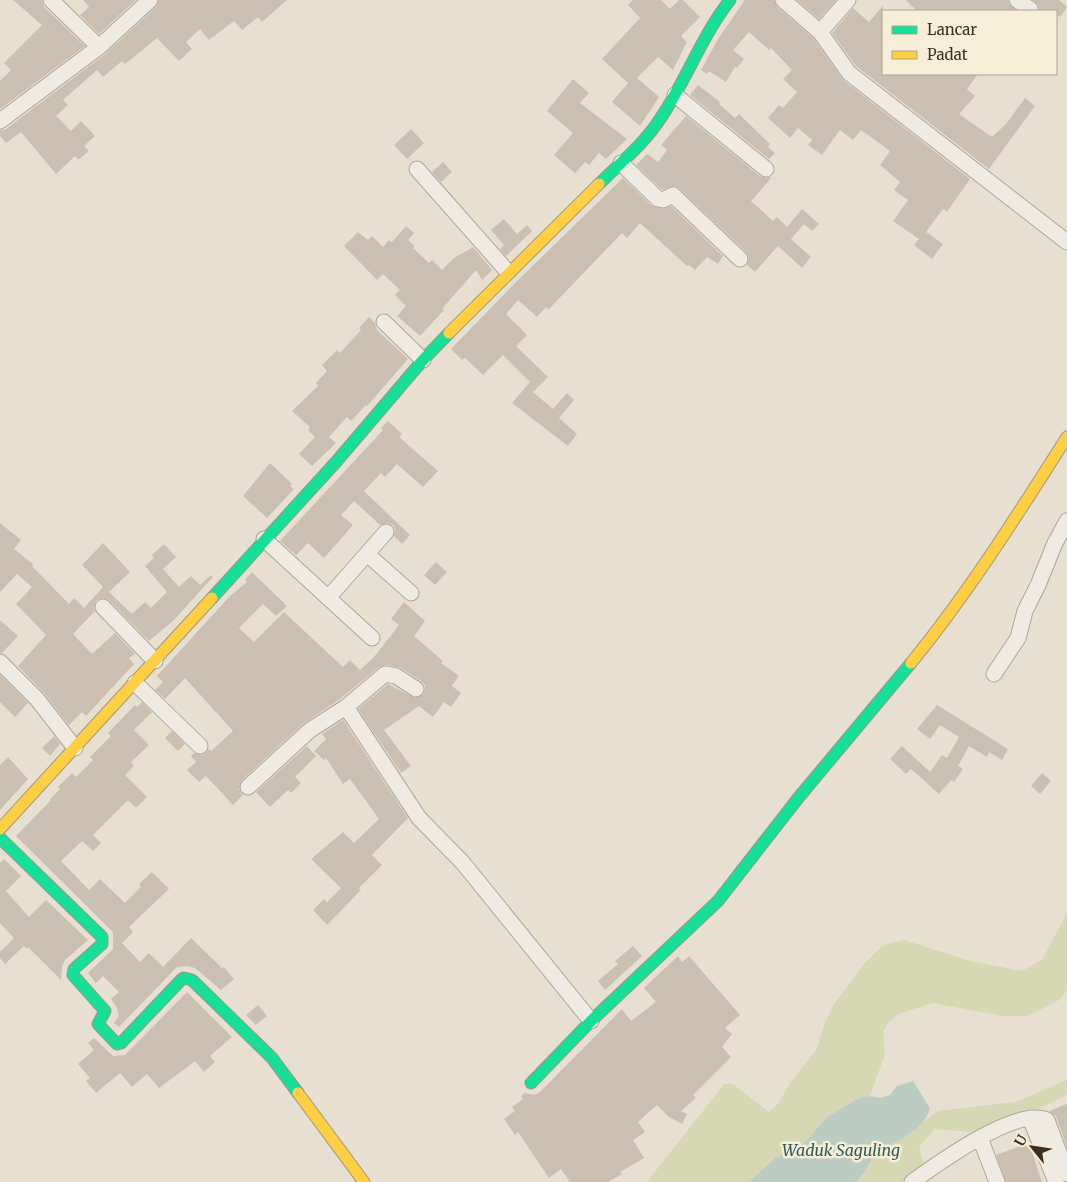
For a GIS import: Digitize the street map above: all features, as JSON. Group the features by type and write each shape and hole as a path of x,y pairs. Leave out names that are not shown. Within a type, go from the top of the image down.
{"street":[{"path":"51,0 99,47"},
{"path":"0,121 99,47 150,0"},
{"path":"0,829 336,462 423,360 508,272 621,163 661,120 700,41 730,0"},
{"path":"783,0 820,32 850,72 1067,242"},
{"path":"820,32 848,0"},
{"path":"1017,0 1030,9"},
{"path":"675,95 766,169"},
{"path":"621,163 658,199 663,200 673,195 740,259"},
{"path":"417,169 508,272"},
{"path":"384,322 423,360"},
{"path":"531,1082 718,901 799,797 938,630 1061,458 1067,437"},
{"path":"994,674 1018,638 1025,610 1038,585 1055,542 1067,520"},
{"path":"328,598 386,532"},
{"path":"264,539 372,638"},
{"path":"367,554 411,593"},
{"path":"103,608 154,661"},
{"path":"0,662 37,699 75,748"},
{"path":"248,787 310,730 346,706 384,674 396,676 416,689"},
{"path":"135,683 200,746"},
{"path":"346,706 419,818 463,863 592,1021"},
{"path":"0,838 102,938 102,944 99,948 74,969 72,975 105,1011 104,1018 98,1024 117,1044 121,1043 180,980 184,978 192,980 272,1058 364,1182"},
{"path":"1030,1118 1056,1182"},
{"path":"912,1182 934,1175 980,1138 1010,1123 1030,1118 1047,1120 1067,1174"},
{"path":"980,1138 997,1182"}],"green space":[{"path":"1067,913 1067,991 1059,1000 1028,1016 1002,1016 933,1003 898,1014 889,1022 883,1032 885,1054 870,1096 859,1098 827,1117 804,1143 775,1158 749,1182 647,1182 724,1084 733,1084 769,1112 778,1104 791,1082 817,1049 824,1025 834,1004 865,963 883,945 904,940 970,961 1022,971 1042,960"},
{"path":"1067,1080 1067,1095 1023,1116 996,1126 969,1132 935,1129 919,1147 927,1175 909,1182 855,1182 862,1177 872,1160 938,1111 1015,1102"}],"water":[{"name":"Waduk Saguling","path":"913,1081 930,1108 926,1118 912,1132 877,1154 855,1182 749,1182 775,1158 804,1143 827,1117 859,1098 870,1096 880,1098 890,1095 897,1086"}],"building":[{"path":"13,0 42,0 44,7 85,46 0,109 0,81 11,70 4,63 42,25"},
{"path":"83,0 136,0 99,34 80,15 89,7"},
{"path":"159,0 287,0 262,22 258,17 242,30 234,21 209,40 200,29 186,42 192,49 179,61 157,38 125,64 122,61 103,77 97,70 63,100 68,105 56,116 71,131 81,121 95,136 84,146 89,151 78,160 75,156 56,174 21,132 6,143 0,136 0,130 6,129 105,54 156,7"},
{"path":"633,0 661,0 670,9 679,0 683,0 700,17 681,36 687,42 673,70 658,57 637,78 659,97 640,126 612,102 628,83 602,59 640,18 628,5"},
{"path":"745,0 774,0 777,7 813,38 843,80 970,179 947,212 943,209 926,232 943,244 932,259 914,245 919,239 893,221 908,200 894,190 900,182 880,165 890,151 861,130 853,140 840,130 822,155 808,145 812,140 798,128 790,138 768,118 779,105 783,108 797,92 783,79 792,70 771,48 769,50 749,32 733,50 744,59 737,68 735,67 726,82 709,71 707,74 701,70 718,39"},
{"path":"797,0 836,0 819,19"},
{"path":"906,0 1008,0 1009,4 1016,10 916,10"},
{"path":"1033,0 1059,0 1067,7 1060,17 1057,15 1057,10 1039,10 1038,5"},
{"path":"883,6 882,75 977,75 967,89 975,96 959,114 992,137 1006,124 1025,98 1035,106 989,169 856,66 832,33 853,8 869,22"},
{"path":"573,79 589,93 580,103 627,139 606,159 599,153 589,165 585,162 575,173 554,155 573,133 547,111"},
{"path":"698,85 720,102 719,104 735,118 739,114 770,144 768,147 775,153 769,159 690,95"},
{"path":"686,116 760,176 765,178 772,177 751,201 773,221 777,217 787,227 802,209 819,224 812,231 804,224 791,239 811,257 802,268 778,246 755,272 747,265 749,257 746,252 679,188 674,186 662,190 636,165 647,154 658,162 667,150 661,145"},
{"path":"411,129 424,143 407,159 394,145"},
{"path":"443,162 452,172 441,182 432,172"},
{"path":"623,178 652,206 662,209 671,206 723,256 718,264 707,257 695,270 689,265 687,266 640,223 627,238 622,233 548,310 546,307 537,317 518,300 506,314 527,335 516,346 548,377 533,392 553,409 567,393 574,400 559,418 577,434 568,446 512,403 530,382 503,355 483,375 465,358 462,360 451,349 517,281"},
{"path":"504,219 517,234 527,225 532,231 506,256 500,249 504,245 491,230"},
{"path":"406,226 414,233 408,240 415,246 413,248 429,263 432,260 442,270 454,258 473,247 492,270 482,280 476,270 420,336 397,316 406,306 395,295 400,290 383,274 377,280 344,246 358,232 368,240 372,236 383,247 389,240 392,242"},
{"path":"369,317 375,323 377,330 408,359 367,406 351,421 347,417 329,437 336,443 312,466 299,454 315,437 308,430 310,427 292,411 318,386 316,383 327,371 322,365 337,350 340,353 361,330 359,328"},
{"path":"388,421 402,434 399,437 438,471 423,487 397,464 385,477 381,473 364,491 410,535 402,544 394,536 395,529 393,525 387,523 380,525 354,501 341,515 353,525 324,558 308,543 296,555 280,541 383,430 381,428"},
{"path":"270,463 292,484 290,486 294,489 267,518 243,496"},
{"path":"0,523 21,540 14,549 33,564 32,566 69,604 74,598 84,608 103,587 82,565 103,543 130,572 109,592 132,614 145,602 151,608 167,592 145,566 154,558 152,555 164,544 176,557 163,569 179,587 191,576 200,585 211,575 213,577 173,621 149,641 109,600 101,598 96,601 94,609 96,613 94,612 73,634 92,654 115,633 135,654 129,658 134,664 86,716 82,712 69,725 44,693 18,666 46,635 16,604 32,587 17,574 0,592"},
{"path":"436,562 447,572 435,585 424,575"},
{"path":"252,572 287,606 276,616 263,604 239,628 254,642 284,612 343,667 350,660 360,670 374,657 399,625 391,619 404,602 425,621 414,636 443,661 441,663 459,676 452,686 461,693 451,707 444,702 433,717 419,706 384,730 411,766 401,773 358,709 388,684 415,698 424,694 425,685 421,681 401,668 386,665 379,667 340,699 304,723 242,780 239,789 243,795 233,805 206,776 199,782 187,770 196,762 191,756 194,753 203,755 209,749 211,751 233,731 185,678 165,699 155,690 163,682 157,676 230,596 247,582 245,580"},
{"path":"0,620 18,636 2,653 0,653"},
{"path":"0,675 28,703 15,717 0,702"},
{"path":"142,702 152,712 134,730 149,745 131,762 134,766 125,775 147,797 136,808 128,800 93,835 101,843 93,851 82,841 61,861 89,890 100,879 125,903 141,887 139,884 152,872 169,889 129,927 133,932 122,943 140,962 149,953 163,967 191,938 222,968 224,967 234,979 221,990 195,968 187,966 177,967 119,1027 114,1023 119,1016 117,1008 111,999 119,992 103,976 96,983 88,973 113,949 113,932 16,836 51,800 60,789 58,787 72,773 76,777 93,760 90,757 111,736 108,733 135,705 137,707"},
{"path":"937,705 1008,749 1002,760 989,752 987,757 969,746 958,766 963,769 954,782 951,780 939,794 911,769 906,774 890,759 902,746 930,772 942,755 947,758 959,737 940,725 930,739 917,729"},
{"path":"343,720 408,818 372,855 382,865 327,925 313,910 324,899 327,902 341,888 311,859 343,832 354,843 379,819 350,779 343,784 326,758 324,760 314,751 326,739 322,734"},
{"path":"172,731 185,744 178,751 165,738"},
{"path":"54,736 60,744 50,756 42,748"},
{"path":"307,746 316,756 295,777 301,783 291,793 288,790 270,807 256,792"},
{"path":"8,757 28,779 0,810 0,765"},
{"path":"1042,773 1051,781 1040,794 1031,786"},
{"path":"4,859 21,876 6,891 29,917 46,900 88,940 65,960 62,967 61,980 28,947 27,949 24,946 5,964 0,958 0,952 14,938 0,923 0,863"},
{"path":"633,946 642,956 605,990 598,981 618,964 615,961"},
{"path":"678,956 682,962 689,956 740,1015 725,1028 732,1034 722,1047 731,1057 693,1095 696,1098 681,1111 687,1114 682,1124 669,1117 657,1105 638,1122 645,1132 633,1140 644,1158 620,1172 622,1174 608,1182 570,1182 561,1169 549,1178 518,1132 515,1135 504,1119 515,1111 512,1107 523,1099 521,1096 524,1093 534,1095 540,1092 622,1009 631,1021 656,1002 644,988"},
{"path":"187,992 232,1037 210,1056 215,1062 204,1072 195,1061 159,1088 147,1074 132,1087 120,1073 96,1093 86,1081 90,1078 78,1064 94,1050 88,1043 94,1038 113,1056 125,1055"},
{"path":"258,1005 267,1016 256,1025 246,1015"},
{"path":"1067,1104 1067,1147 1056,1116 1049,1111"},
{"path":"1029,1143 1042,1182 1006,1182 996,1155"}],"traffic: fast":[{"path":"599,184 654,128 678,90 710,29 730,0"},
{"path":"212,598 336,462 423,360 449,333"},
{"path":"531,1083 591,1021 718,901 799,797 911,663"},
{"path":"0,838 102,937 102,944 74,969 73,975 105,1011 98,1024 117,1044 121,1043 181,980 184,978 192,980 272,1058 298,1093"}],"traffic: slow":[{"path":"449,333 599,184"},
{"path":"911,663 973,581 1067,437"},
{"path":"0,829 212,598"},
{"path":"298,1093 364,1182"}]}
